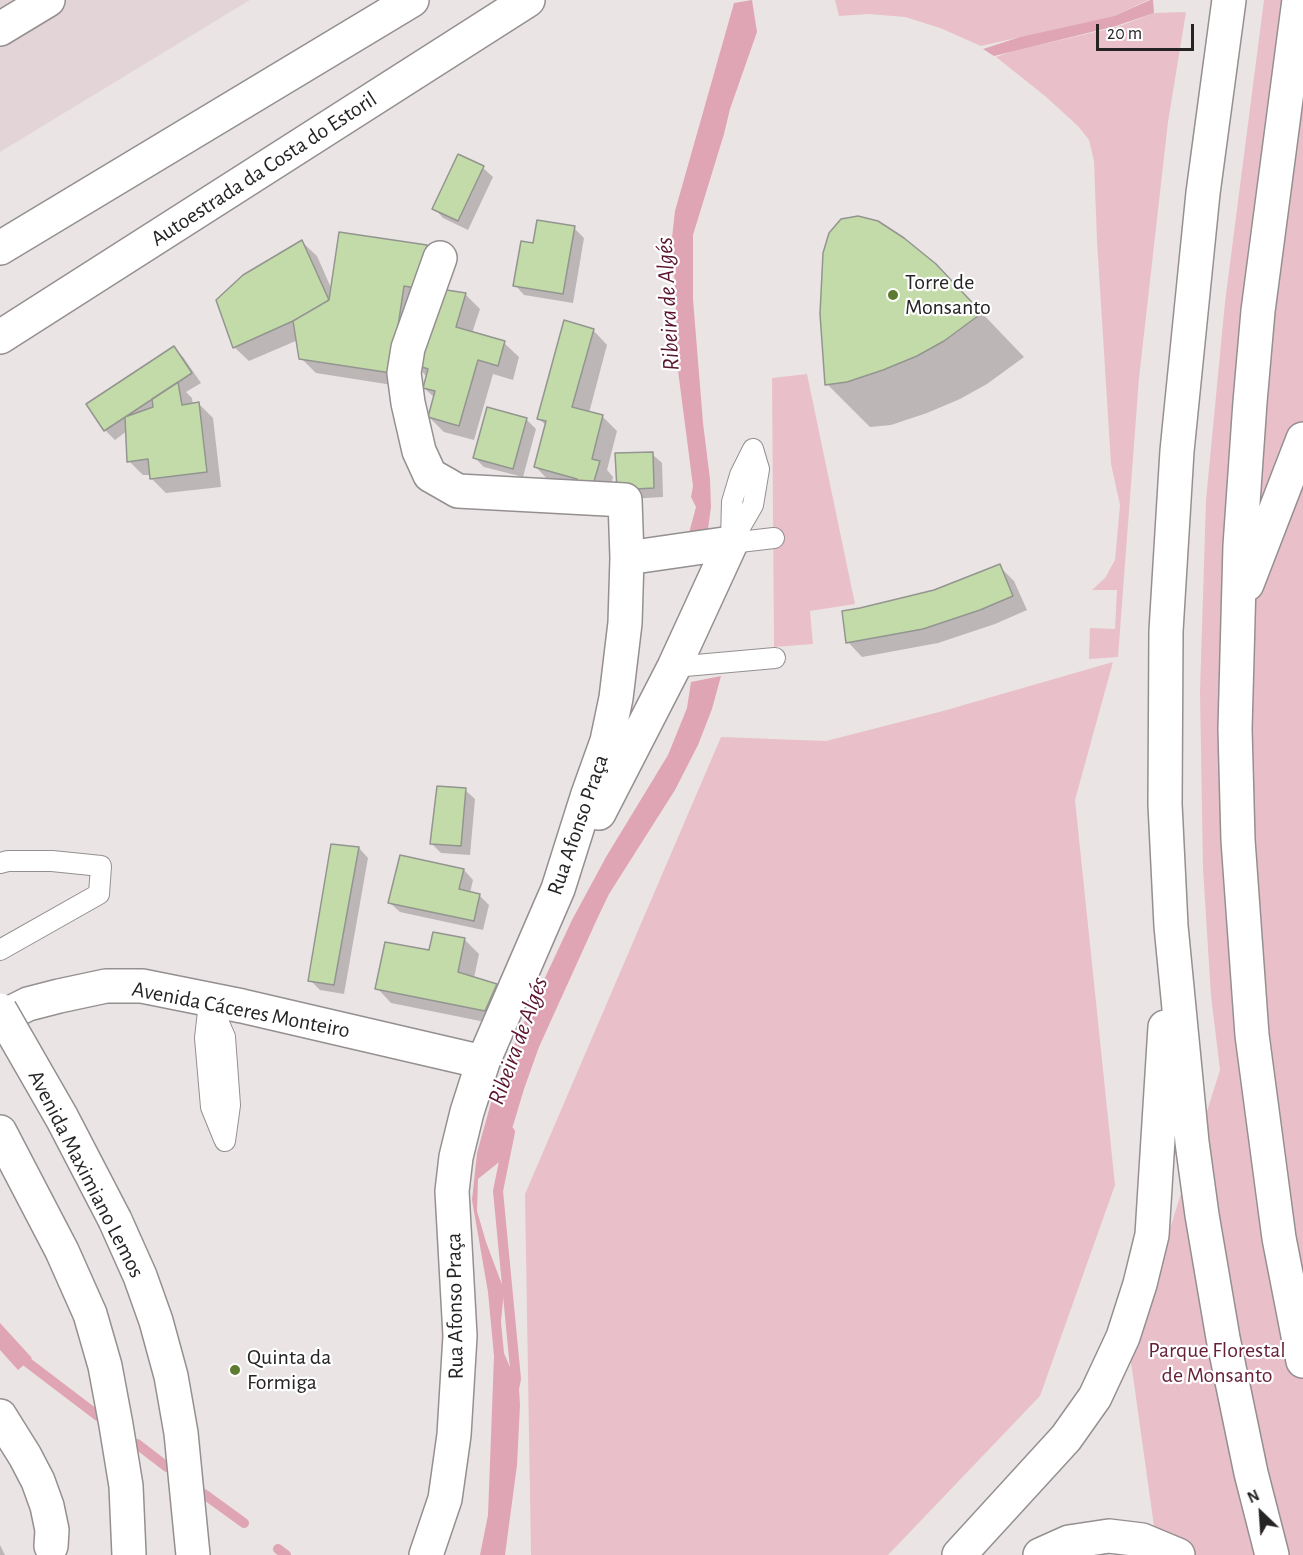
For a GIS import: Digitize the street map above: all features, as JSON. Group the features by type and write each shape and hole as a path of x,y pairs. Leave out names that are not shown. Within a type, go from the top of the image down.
{"main road":[{"path":"0,29 48,0"},
{"path":"0,248 412,0"},
{"name":"Autoestrada da Costa do Estoril","path":"0,337 528,0"},
{"path":"1229,0 1193,284 1169,566 1165,643 1164,749 1167,866 1192,1142 1208,1254 1237,1405 1272,1555"},
{"path":"1299,0 1258,311 1244,471 1238,608 1236,788 1247,976 1270,1177 1279,1238 1303,1361"},
{"name":"Rua Afonso Praça","path":"426,1555 445,1499 454,1435 460,1336 452,1191 456,1157 483,1062 558,889 607,741 625,623 627,558 625,500 458,491 430,475 419,451 404,373 408,348 440,258"},
{"path":"1238,608 1303,439"},
{"path":"627,558 731,543"},
{"path":"558,889 674,667 731,543"},
{"path":"959,1555 1066,1438 1095,1397 1123,1337 1140,1284 1152,1235 1172,926"},
{"name":"Avenida Cáceres Monteiro","path":"0,1018 28,1004 106,986 142,986 483,1062"},
{"name":"Avenida Maximiano Lemos","path":"0,1010 62,1118 115,1220 140,1276 156,1321 171,1376 181,1433 193,1555"},
{"path":"0,1132 62,1251 90,1314 105,1366 126,1486 129,1555"},
{"path":"0,1416 38,1481 52,1530 52,1552"},
{"path":"1040,1555 1069,1542 1109,1536 1142,1540 1178,1555"}],"lane":[{"path":"753,449 740,475 732,502 731,543 774,538"},
{"path":"674,667 775,657"},
{"path":"0,863 52,861 102,866 99,894 0,950"},
{"path":"209,1000 225,1037 230,1105 225,1141 211,1107 205,1038 209,1000"}],"shaded area":[{"path":"0,0 250,0 0,152"}],"green space":[{"path":"835,0 1148,0 1114,16 981,46 940,28 905,17 869,14 839,16"},
{"name":"Parque Florestal de Monsanto","path":"1264,0 1303,0 1303,1555 1158,1555 1130,1355 1220,1070 1211,996 1203,869 1200,691 1206,500 1225,302"},
{"path":"1186,12 1168,122 1139,378 1118,657 1089,659 1090,628 1115,629 1117,590 1092,590 1105,578 1115,560 1120,505 1111,464 1094,161 1089,140 1078,126 996,57 1117,27 1154,13"},
{"path":"807,374 855,604 810,611 813,644 774,647 772,378"},
{"path":"1113,662 1075,800 1115,1185 1040,1396 888,1555 531,1555 525,1194 721,737 826,741 943,711"}],"water":[{"path":"752,0 757,32 730,109 693,235 693,299 711,507 708,529 689,533 696,507 691,497 693,486 677,363 672,238 675,211 734,3"},
{"path":"1153,0 1154,13 1116,26 994,56 983,49 1020,37 1114,16"},
{"path":"721,676 712,709 698,745 675,790 609,894 539,1047 503,1159 478,1179 477,1211 504,1290 501,1322 504,1353 519,1389 520,1405 517,1465 505,1555 480,1555 488,1515 494,1356 488,1292 472,1200 477,1153 492,1099 520,1031 572,920 606,857 668,755 687,708 691,682"},
{"path":"0,1323 32,1358 18,1370 0,1350"}],"building":[{"path":"458,154 484,166 458,221 432,209"},
{"name":"Torre de Monsanto","path":"858,216 878,221 904,238 936,264 982,313 944,341 917,356 847,382 825,385 820,314 823,253 829,233 841,219"},
{"path":"537,220 575,226 563,294 513,286 521,241 533,243"},
{"path":"339,232 427,245 421,289 404,286 391,373 299,359 293,321 329,300"},
{"path":"302,240 329,300 293,321 233,348 216,300 243,275"},
{"path":"440,289 466,293 456,327 505,341 498,366 478,360 459,426 428,417 435,391 423,388 428,369 413,364"},
{"path":"564,320 594,329 572,407 603,415 592,459 600,461 592,488 578,489 577,479 534,467 546,421 537,419"},
{"path":"174,346 192,373 104,431 86,404"},
{"path":"178,382 182,405 199,402 207,472 150,479 148,459 127,462 125,417 153,407 152,399"},
{"path":"487,407 527,418 513,469 473,458"},
{"path":"653,452 654,488 617,490 615,453"},
{"path":"1000,564 1013,596 923,629 846,643 842,611 934,590"},
{"path":"437,786 466,788 461,846 430,844"},
{"path":"331,844 359,847 334,985 308,981"},
{"path":"400,855 464,869 459,889 480,894 474,921 388,903"},
{"path":"433,932 465,938 458,972 497,984 485,1011 375,989 385,942 429,950"}],"waterway":[{"name":"Ribeira de Algés","path":"510,1132 498,1191 516,1379 513,1394"},
{"path":"0,1339 98,1416"},
{"path":"137,1444 167,1467"},
{"path":"204,1494 244,1523"},
{"path":"278,1549 286,1555"}],"place":[{"name":"Torre de Monsanto","path":"893,295"},
{"name":"Quinta da Formiga","path":"235,1370"}]}
